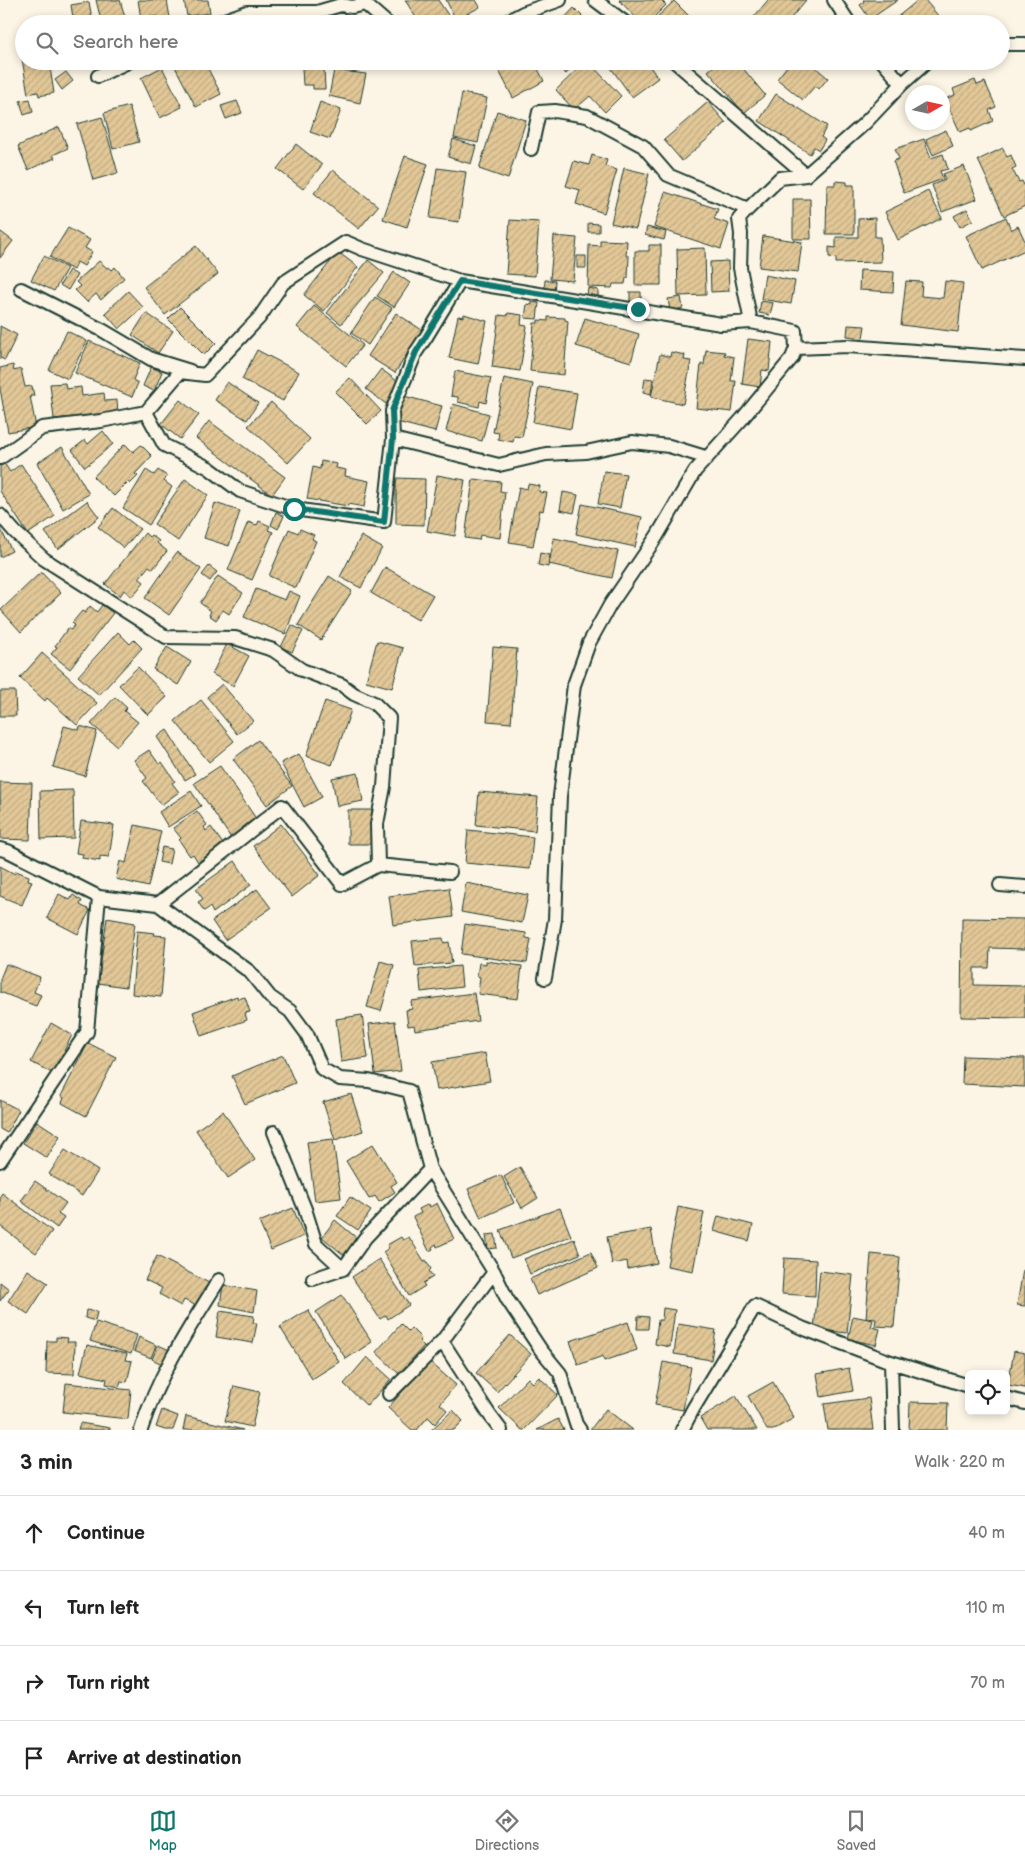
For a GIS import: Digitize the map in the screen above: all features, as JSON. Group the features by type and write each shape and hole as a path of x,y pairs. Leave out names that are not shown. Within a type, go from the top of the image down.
{"street":[{"path":"519,15 560,0"},
{"path":"595,0 615,15"},
{"path":"834,0 844,15"},
{"path":"238,15 247,12 317,12 340,5 352,7 365,2 379,15"},
{"path":"1010,44 1025,44"},
{"path":"98,76 111,70"},
{"path":"684,70 806,175"},
{"path":"890,70 902,84"},
{"path":"751,322 740,268 742,234 739,220 780,178 806,175 866,123 902,84 918,70"},
{"path":"530,149 539,112 555,110 587,116 643,146 668,176 748,209"},
{"path":"205,375 259,318 283,283 346,242 460,281 721,324 751,322 795,332 796,348 792,358 742,419 695,471 657,536 610,605 590,643 574,685 560,796 555,919 545,978"},
{"path":"146,412 164,445 209,468 240,491 294,509 384,522 393,439 392,411 416,352 460,281"},
{"path":"21,289 102,330 152,359 205,375"},
{"path":"796,348 848,346 1025,359"},
{"path":"0,458 42,428 101,421 146,412 180,372 205,375"},
{"path":"393,439 499,465 546,454 586,452 632,442 668,446 705,458"},
{"path":"0,515 44,559 166,637 235,638 273,650 302,670 342,685 354,694 374,703 390,718 384,788 377,824 378,865"},
{"path":"158,904 282,806 342,884 378,865 450,872"},
{"path":"0,849 8,851 99,897 158,904 250,972 270,997 290,1011 307,1034 322,1069 340,1079 369,1081 409,1091 430,1169 462,1224 494,1272 506,1299 541,1350 560,1373 576,1424 580,1430"},
{"path":"1000,886 1025,887"},
{"path":"0,1161 88,1032 99,897"},
{"path":"274,1132 305,1209 316,1244 343,1269"},
{"path":"313,1278 343,1269 365,1238 430,1169"},
{"path":"389,1394 442,1341 494,1272"},
{"path":"141,1430 147,1411 175,1351 219,1280"},
{"path":"682,1430 692,1409 755,1306 802,1328 892,1362 965,1385"},
{"path":"442,1341 501,1430"},
{"path":"892,1362 893,1430"},
{"path":"1010,1399 1025,1404"}],"building":[{"path":"96,0 120,0 124,15 100,15"},
{"path":"138,0 167,0 170,15 140,15"},
{"path":"184,0 208,0 210,13 187,15"},
{"path":"405,0 438,0 448,15 414,15"},
{"path":"446,0 476,0 480,7 465,15 454,15"},
{"path":"619,0 661,0 666,5 656,15 633,15"},
{"path":"768,0 806,0 794,15 756,15"},
{"path":"863,0 898,0 876,15 867,15 860,5 864,2"},
{"path":"918,0 925,0 938,15 900,15"},
{"path":"674,1 688,15 659,15"},
{"path":"89,2 91,15 73,15 71,5"},
{"path":"574,8 581,15 567,15"},
{"path":"24,70 50,70 54,93 39,96 38,92 28,94"},
{"path":"156,70 164,70 182,107 160,118 141,78"},
{"path":"177,70 209,70 221,94 196,107"},
{"path":"302,70 324,70 325,89 313,89 313,85 303,85"},
{"path":"334,70 366,74 360,103 329,96"},
{"path":"499,70 538,70 544,81 513,98"},
{"path":"577,70 596,70 621,96 605,112 590,96 574,110 556,90"},
{"path":"612,70 652,70 658,78 632,97"},
{"path":"744,70 765,95 744,113 708,71"},
{"path":"784,70 819,70 828,78 819,89 815,86 803,100 777,79"},
{"path":"66,72 73,81 62,90 55,80"},
{"path":"975,80 977,85 985,82 996,107 989,110 993,121 971,131 970,128 960,132 950,110 950,97 955,95 953,89"},
{"path":"462,93 487,98 478,143 454,138"},
{"path":"776,94 827,126 821,137 825,140 819,150 814,147 810,154 759,121"},
{"path":"30,99 33,112 24,115 20,101"},
{"path":"237,101 242,113 226,119 221,106"},
{"path":"320,102 341,110 330,139 310,132"},
{"path":"708,102 726,123 682,161 664,140"},
{"path":"129,106 139,142 113,149 104,113"},
{"path":"497,111 526,120 508,179 479,169"},
{"path":"102,117 118,173 93,180 77,124"},
{"path":"59,127 68,148 53,155 55,158 28,170 18,146"},
{"path":"946,130 953,146 933,155 926,139"},
{"path":"453,139 476,146 471,164 448,157"},
{"path":"924,139 931,158 943,154 948,169 940,171 943,179 904,193 893,161 899,159 895,149"},
{"path":"296,144 322,165 303,189 277,169"},
{"path":"1003,148 1007,157 1011,155 1016,167 1012,169 1019,182 1022,181 1025,187 1025,206 1004,216 978,160"},
{"path":"592,155 607,160 605,166 617,170 604,213 576,204 580,190 566,186 574,161 589,165"},
{"path":"405,156 428,164 407,227 383,219"},
{"path":"964,166 977,199 942,212 932,185 945,180 943,174"},
{"path":"437,168 466,172 459,222 430,218"},
{"path":"624,168 649,174 636,229 611,223"},
{"path":"333,170 378,206 359,229 314,193"},
{"path":"835,181 854,185 854,234 826,234 827,185 835,185"},
{"path":"928,191 942,218 898,240 885,212"},
{"path":"665,192 718,209 714,219 729,224 721,249 654,227"},
{"path":"793,199 810,199 811,239 793,239"},
{"path":"967,209 973,220 960,227 954,216"},
{"path":"1006,217 1011,230 1018,226 1025,241 1025,250 982,270 966,236"},
{"path":"875,218 875,237 880,237 881,262 836,263 836,258 829,257 829,247 836,248 836,237 858,237 858,219"},
{"path":"510,220 539,222 535,276 506,274"},
{"path":"588,223 599,224 599,232 588,232"},
{"path":"647,227 666,232 664,240 645,235"},
{"path":"68,228 90,240 85,248 92,252 84,266 77,262 73,270 50,257"},
{"path":"0,233 13,241 0,258"},
{"path":"554,236 577,238 573,281 550,279"},
{"path":"763,236 802,242 798,272 759,267"},
{"path":"600,240 627,241 626,256 629,256 628,278 626,278 625,284 613,284 612,288 588,287 589,245 600,246"},
{"path":"649,245 661,245 661,285 635,285 635,251 649,251"},
{"path":"196,246 218,274 165,315 144,287"},
{"path":"705,248 706,295 678,296 677,249"},
{"path":"338,252 358,267 324,311 304,295"},
{"path":"44,256 67,268 54,291 31,280"},
{"path":"577,256 586,256 586,268 577,268"},
{"path":"368,260 384,273 341,324 327,313"},
{"path":"99,261 112,270 115,267 124,278 101,300 96,294 87,302 75,290 80,286 76,282"},
{"path":"728,261 729,291 711,292 710,262"},
{"path":"69,270 77,275 68,290 60,285"},
{"path":"860,270 894,272 893,292 859,290"},
{"path":"394,272 410,283 394,307 377,296"},
{"path":"765,275 795,281 791,304 761,299"},
{"path":"545,280 555,281 554,293 544,292"},
{"path":"906,281 922,282 921,296 943,298 945,281 963,283 958,332 901,325"},
{"path":"588,288 598,290 598,297 587,296"},
{"path":"128,291 143,307 119,329 105,313"},
{"path":"630,292 641,292 641,302 630,302"},
{"path":"375,297 392,308 368,345 351,333"},
{"path":"681,297 683,308 670,311 668,299"},
{"path":"761,301 773,303 770,315 759,313"},
{"path":"532,302 539,303 537,319 525,318 527,304 532,305"},
{"path":"314,306 363,345 346,366 297,327"},
{"path":"180,307 216,343 204,355 168,319"},
{"path":"146,313 173,331 158,353 132,335"},
{"path":"396,313 422,330 395,373 368,356"},
{"path":"508,313 522,315 521,325 527,326 520,371 492,367 499,315 507,316"},
{"path":"464,314 487,321 478,364 449,358 458,316 464,317"},
{"path":"548,317 565,318 568,321 564,375 530,371 534,323 538,323 538,320 548,321"},
{"path":"585,318 639,334 631,362 576,346"},
{"path":"848,325 865,326 863,338 847,336"},
{"path":"0,326 17,335 5,360 0,358"},
{"path":"67,331 87,341 68,379 49,370"},
{"path":"748,339 772,342 769,371 762,370 760,387 742,384"},
{"path":"89,341 140,363 133,380 138,383 132,397 75,373"},
{"path":"257,350 299,372 283,401 242,379"},
{"path":"706,350 725,352 724,355 734,357 731,381 736,381 732,412 696,408 701,364 704,365"},
{"path":"671,352 685,355 684,360 691,361 683,404 651,397 660,354 670,357"},
{"path":"13,365 14,371 21,369 25,387 32,386 34,396 30,396 36,427 8,432 0,389 0,368"},
{"path":"151,367 162,372 154,391 143,386"},
{"path":"381,369 401,384 386,404 366,389"},
{"path":"455,371 491,378 486,403 480,401 479,407 458,402 458,397 451,396"},
{"path":"350,378 381,411 367,424 335,392"},
{"path":"504,378 533,384 522,437 514,436 513,442 498,439 499,433 493,432"},
{"path":"645,378 653,379 651,394 643,392"},
{"path":"227,382 258,403 247,420 215,400"},
{"path":"65,383 66,389 81,387 82,396 104,393 105,401 117,400 118,413 54,419 50,384"},
{"path":"539,387 577,393 571,429 533,422"},
{"path":"404,396 442,406 435,432 397,422"},
{"path":"180,400 199,415 180,439 161,424"},
{"path":"271,402 310,439 288,463 248,426"},
{"path":"453,404 489,414 482,441 446,431"},
{"path":"209,421 285,477 272,495 196,438"},
{"path":"103,431 113,444 85,467 72,450 85,440 88,444"},
{"path":"125,444 133,452 141,445 152,456 135,474 138,476 130,484 128,482 114,496 93,477"},
{"path":"62,447 89,494 63,509 37,463"},
{"path":"321,461 337,464 336,468 346,470 345,476 369,481 364,507 307,499 313,467 320,469"},
{"path":"4,463 10,472 21,464 55,516 28,534 0,491 0,466"},
{"path":"146,470 154,475 158,470 167,476 164,481 172,487 149,525 123,508"},
{"path":"604,471 626,474 620,508 598,504"},
{"path":"437,475 465,480 455,536 427,531"},
{"path":"396,478 425,479 424,525 396,524"},
{"path":"185,479 208,495 178,541 154,524"},
{"path":"473,479 501,482 500,491 505,492 500,538 480,535 479,540 465,538"},
{"path":"528,484 540,486 539,492 547,493 543,511 540,510 533,546 509,542 519,487 527,489"},
{"path":"563,492 578,495 574,513 560,510"},
{"path":"87,501 99,517 58,549 45,532"},
{"path":"215,503 240,511 229,546 204,538"},
{"path":"582,504 642,517 635,547 576,534"},
{"path":"113,508 140,529 124,548 98,527"},
{"path":"276,512 284,516 278,529 271,525"},
{"path":"259,521 270,526 268,530 273,532 252,580 228,570 248,522 257,525"},
{"path":"0,528 12,551 0,557"},
{"path":"289,529 298,533 300,529 314,535 312,539 316,541 296,588 269,576"},
{"path":"145,533 159,541 157,543 167,551 153,569 149,566 139,578 144,582 132,597 124,590 120,596 105,584"},
{"path":"361,536 382,548 361,588 340,577"},
{"path":"554,538 618,551 612,578 549,564"},
{"path":"177,552 201,569 169,615 145,598"},
{"path":"540,553 550,555 548,567 538,565"},
{"path":"209,566 217,572 210,581 202,575"},
{"path":"385,567 433,595 418,620 371,593"},
{"path":"41,572 61,593 21,632 1,610"},
{"path":"218,576 243,593 229,614 223,610 216,620 209,615 211,611 200,603"},
{"path":"329,576 352,591 321,640 298,625"},
{"path":"256,589 285,600 289,591 300,596 285,634 244,617"},
{"path":"102,605 113,613 70,669 51,654 57,647 55,646 68,628 71,630 75,625 72,623 82,611 85,613 90,606 97,612"},
{"path":"292,625 303,631 292,652 281,647"},
{"path":"118,632 130,644 134,640 142,648 99,695 78,676"},
{"path":"377,641 403,648 392,688 366,681"},
{"path":"227,644 249,656 233,686 212,674"},
{"path":"167,647 191,662 178,685 153,669"},
{"path":"493,647 517,649 511,723 487,721"},
{"path":"42,653 97,703 77,725 47,698 45,701 20,678"},
{"path":"138,667 167,697 148,715 119,685"},
{"path":"222,684 253,721 237,734 207,697"},
{"path":"0,691 15,691 16,716 0,716"},
{"path":"115,697 127,708 124,711 138,722 117,746 91,724"},
{"path":"201,700 234,741 209,762 175,721"},
{"path":"325,701 351,710 332,765 306,756"},
{"path":"64,726 79,730 80,726 97,731 85,776 53,767"},
{"path":"167,730 195,774 185,780 157,737"},
{"path":"258,740 292,786 267,805 233,759"},
{"path":"149,750 159,764 162,762 175,781 172,783 179,792 161,805 143,781 147,778 134,760"},
{"path":"299,754 322,797 304,807 281,763"},
{"path":"220,766 257,820 231,838 194,783"},
{"path":"358,773 363,801 337,806 332,778"},
{"path":"0,782 32,783 30,840 1,839"},
{"path":"73,790 74,838 41,839 40,791"},
{"path":"191,791 201,806 168,827 159,812"},
{"path":"479,792 538,797 535,831 476,825"},
{"path":"348,810 372,810 372,844 348,844"},
{"path":"197,811 207,825 204,827 206,831 211,827 223,844 198,862 193,854 190,856 179,840 181,838 173,828"},
{"path":"81,821 114,825 109,857 100,856 100,861 82,858 83,854 76,853"},
{"path":"281,824 320,875 292,897 253,846"},
{"path":"135,825 161,831 148,887 116,879 120,861 126,863"},
{"path":"468,830 533,837 530,869 465,863"},
{"path":"162,847 172,849 169,864 159,862"},
{"path":"235,861 251,885 213,913 210,907 204,911 198,902 203,899 196,889"},
{"path":"0,866 15,874 16,871 29,876 28,880 32,881 22,905 0,896"},
{"path":"466,883 528,895 522,923 461,912"},
{"path":"449,888 453,917 393,925 389,896"},
{"path":"257,889 271,908 225,940 212,921"},
{"path":"59,894 70,900 73,895 82,901 80,905 90,910 78,934 47,918"},
{"path":"107,918 135,923 126,987 98,983"},
{"path":"962,918 1025,919 1025,949 990,948 989,968 974,968 974,985 1025,986 1025,1018 961,1017"},
{"path":"465,924 526,933 526,938 531,939 527,963 461,954"},
{"path":"137,931 166,936 161,997 132,994"},
{"path":"443,938 444,943 449,942 452,963 415,966 412,941"},
{"path":"380,961 394,965 381,1011 367,1007"},
{"path":"486,961 522,966 518,999 478,994 480,977 477,976 479,963 486,964"},
{"path":"6,964 40,977 34,992 41,995 36,1006 0,992 0,979"},
{"path":"460,966 462,987 421,992 419,970"},
{"path":"474,993 478,1021 415,1030 414,1025 408,1026 406,1010 412,1009 411,1001"},
{"path":"237,996 238,999 245,997 250,1012 245,1013 247,1020 201,1036 193,1012"},
{"path":"362,1015 368,1058 341,1062 336,1019"},
{"path":"395,1021 401,1071 375,1074 369,1024"},
{"path":"51,1023 72,1035 64,1051 67,1053 62,1063 58,1061 52,1073 31,1062"},
{"path":"88,1043 116,1057 86,1116 62,1103 64,1098 61,1096"},
{"path":"485,1053 490,1081 437,1090 432,1062"},
{"path":"283,1055 295,1083 245,1104 232,1076"},
{"path":"963,1056 1025,1058 1025,1087 962,1084"},
{"path":"351,1094 363,1131 335,1140 323,1102"},
{"path":"0,1100 19,1110 7,1133 0,1129"},
{"path":"223,1111 255,1160 228,1178 196,1130"},
{"path":"37,1121 60,1136 47,1158 23,1143"},
{"path":"333,1139 341,1198 315,1201 307,1142"},
{"path":"373,1144 397,1182 391,1186 395,1192 379,1202 375,1196 369,1199 346,1161"},
{"path":"65,1150 98,1171 82,1196 49,1174"},
{"path":"520,1167 538,1198 522,1208 504,1177"},
{"path":"501,1175 514,1203 481,1218 468,1189"},
{"path":"35,1181 66,1203 58,1214 64,1218 57,1228 21,1201"},
{"path":"2,1193 52,1231 36,1253 0,1226 0,1196"},
{"path":"350,1197 371,1211 358,1230 337,1216"},
{"path":"437,1203 454,1239 437,1247 436,1244 429,1251 413,1217 421,1213 419,1209 429,1204 430,1207"},
{"path":"678,1207 704,1212 693,1271 667,1266"},
{"path":"293,1208 304,1236 271,1250 259,1222"},
{"path":"560,1208 571,1236 511,1258 500,1230"},
{"path":"718,1216 753,1225 749,1241 714,1231"},
{"path":"335,1220 358,1239 345,1256 322,1237"},
{"path":"651,1229 657,1263 628,1269 627,1261 612,1264 607,1237"},
{"path":"495,1234 497,1248 488,1249 486,1235"},
{"path":"401,1237 403,1240 409,1237 424,1261 426,1260 433,1277 423,1283 425,1286 409,1296 383,1252 389,1248 387,1245"},
{"path":"574,1239 580,1254 530,1274 524,1259"},
{"path":"591,1252 598,1268 537,1295 530,1279"},
{"path":"871,1254 900,1257 894,1327 875,1326 876,1319 866,1318"},
{"path":"157,1256 209,1283 197,1306 184,1300 181,1306 159,1294 162,1288 145,1280"},
{"path":"784,1258 816,1260 815,1296 782,1294"},
{"path":"379,1259 409,1305 388,1319 386,1315 380,1319 352,1277"},
{"path":"28,1270 48,1283 28,1314 8,1301"},
{"path":"1023,1270 1025,1271 1025,1306 1017,1305"},
{"path":"820,1271 853,1275 847,1333 814,1329"},
{"path":"0,1282 9,1289 0,1301"},
{"path":"223,1285 257,1291 254,1312 220,1305"},
{"path":"342,1295 372,1342 346,1359 316,1312"},
{"path":"663,1308 675,1310 670,1347 655,1344 658,1320 662,1320"},
{"path":"86,1310 97,1312 95,1321 85,1318"},
{"path":"308,1310 339,1362 312,1379 280,1327"},
{"path":"220,1311 254,1316 253,1323 257,1323 253,1343 216,1337"},
{"path":"638,1316 649,1317 648,1329 637,1329"},
{"path":"853,1316 873,1320 871,1327 880,1329 876,1345 848,1339"},
{"path":"96,1322 137,1335 131,1354 90,1341"},
{"path":"628,1322 637,1350 604,1361 603,1356 578,1365 570,1341"},
{"path":"401,1324 408,1331 411,1328 421,1338 419,1341 424,1346 399,1374 376,1352"},
{"path":"678,1324 716,1330 711,1360 674,1354"},
{"path":"510,1335 531,1354 497,1392 476,1373"},
{"path":"56,1337 68,1338 67,1342 75,1342 74,1374 46,1373 47,1341 56,1341"},
{"path":"139,1337 156,1345 151,1358 134,1351"},
{"path":"87,1345 127,1354 125,1360 132,1361 127,1382 121,1381 119,1387 106,1384 107,1379 80,1373"},
{"path":"158,1345 172,1351 166,1366 152,1359"},
{"path":"1014,1351 1025,1353 1025,1388 1010,1385"},
{"path":"367,1357 391,1379 367,1406 344,1384"},
{"path":"429,1361 456,1385 440,1404 447,1410 435,1424 428,1417 417,1430 412,1430 388,1408"},
{"path":"663,1362 691,1367 683,1410 655,1405"},
{"path":"849,1368 853,1391 821,1397 817,1374"},
{"path":"539,1377 558,1395 522,1430 499,1408 528,1378 533,1383"},
{"path":"773,1382 794,1418 773,1430 767,1430 748,1396"},
{"path":"66,1383 131,1390 128,1419 63,1412"},
{"path":"234,1386 260,1392 252,1427 225,1421"},
{"path":"736,1396 757,1430 707,1430 700,1418"},
{"path":"869,1398 873,1430 828,1430 824,1404"},
{"path":"910,1402 948,1403 947,1430 909,1430"},
{"path":"606,1409 633,1430 590,1430"},
{"path":"162,1410 178,1416 173,1430 156,1427"},
{"path":"453,1410 463,1421 454,1430 431,1430"},
{"path":"186,1416 243,1430 183,1430"},
{"path":"558,1419 564,1430 537,1430"},
{"path":"80,1423 110,1428 110,1430 78,1430"}],"route":[{"path":"294,509 384,522 393,439 392,411 416,352 460,281 638,309"}]}
